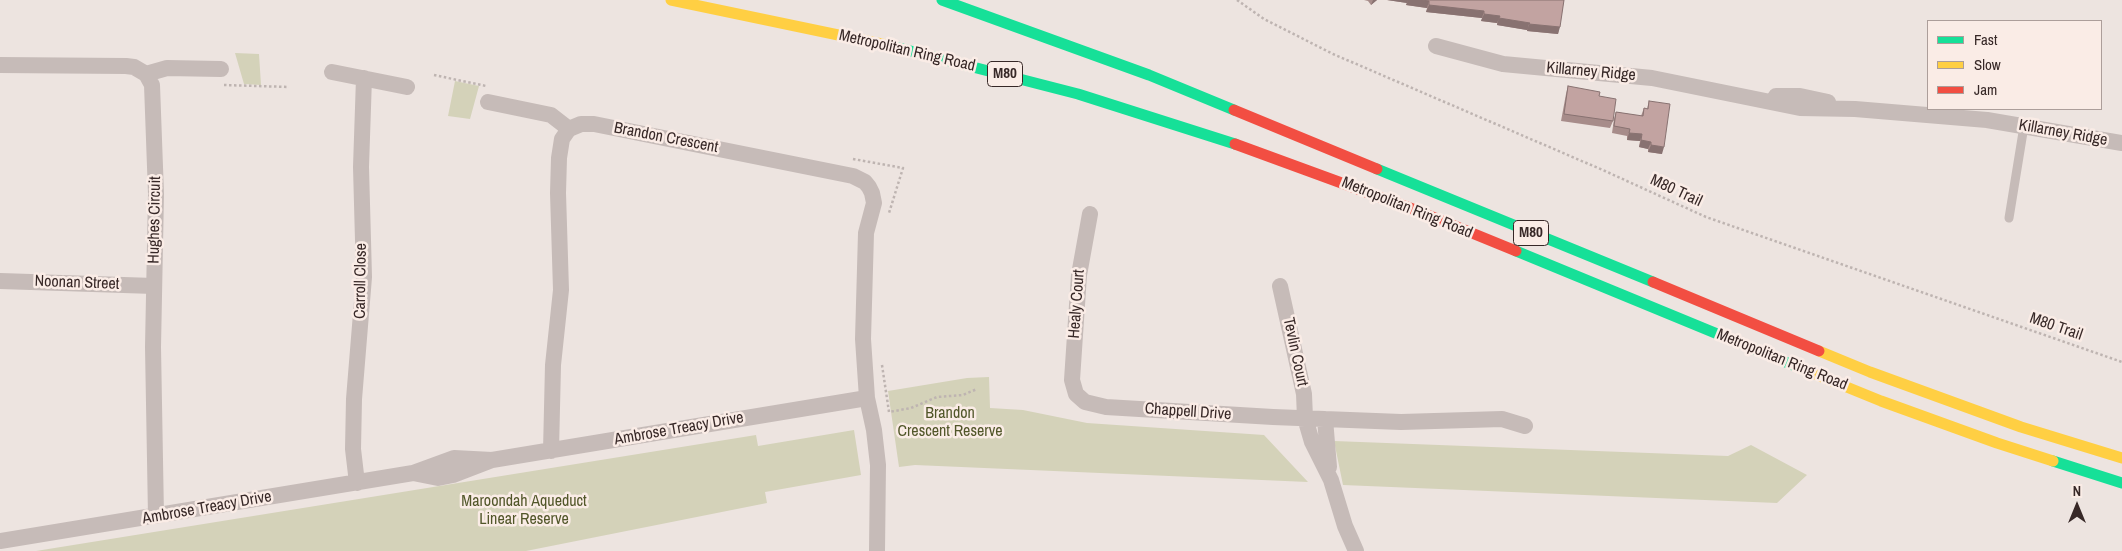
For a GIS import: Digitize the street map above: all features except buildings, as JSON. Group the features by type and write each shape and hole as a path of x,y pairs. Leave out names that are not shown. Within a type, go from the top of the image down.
{"highway":[{"name":"Metropolitan Ring Road","path":"671,0 887,45 978,67 1078,94 1208,134 1418,211 1881,401 1997,443 2122,483"},
{"name":"Metropolitan Ring Road","path":"942,0 1149,75 1870,372 2021,427 2122,458"}],"street":[{"name":"Killarney Ridge","path":"1436,46 1523,67 1652,78 1800,108 1855,109 1987,120 2122,143"},
{"path":"0,65 126,66 134,67 146,74 167,68 221,68"},
{"path":"332,72 407,87"},
{"name":"Hughes Circuit","path":"146,74 152,85 153,92 156,194 153,406 156,516"},
{"name":"Carroll Close","path":"357,483 352,449 364,277 361,167 364,78"},
{"path":"488,94 551,115 569,129 562,139 559,158 558,193 561,290 552,372 551,451"},
{"name":"Brandon Crescent","path":"569,129 581,124 594,124 843,174 864,182 872,193 874,203 866,233 865,251 862,339 867,398"},
{"name":"Healy Court","path":"1076,394 1072,380 1079,275 1090,214"},
{"name":"Noonan Street","path":"0,281 154,286"},
{"name":"Tevlin Court","path":"1280,286 1302,383 1305,418"},
{"name":"Chappell Drive","path":"1076,394 1085,402 1106,407 1414,422 1502,419 1525,426"},
{"path":"867,398 874,430 878,465 877,551"},
{"name":"Ambrose Treacy Drive","path":"0,541 413,473 454,458 492,460 867,398"},
{"path":"1305,418 1312,442 1331,480 1345,526 1356,551"},
{"path":"1325,419 1331,480"},
{"path":"1345,526 1345,551"}],"lane":[{"path":"2010,218 2024,126"}],"path":[{"name":"M80 Trail","path":"1237,0 1264,19 1333,54 1605,171 1706,217 2122,362"},
{"path":"434,75 488,94"},
{"path":"220,85 290,87"},
{"path":"844,157 903,168 888,216"},
{"path":"882,364 889,412 911,408 937,397 963,395 977,389"}],"green space":[{"path":"235,53 259,54 261,85 244,84"},
{"path":"455,81 479,86 470,119 448,116"},
{"name":"Brandon Crescent Reserve","path":"989,377 990,408 1023,410 1087,423 1264,435 1308,482 915,465 899,467 888,391 967,378"},
{"name":"Maroondah Aqueduct Linear Reserve","path":"854,430 861,475 765,492 767,503 526,551 36,551 756,435 758,446"},
{"path":"1334,441 1728,456 1751,445 1807,475 1777,503 1343,485"}],"traffic: fast":[{"path":"942,0 1149,75 1234,110"},
{"path":"891,46 1078,94 1235,144"},
{"path":"1377,169 1653,282"},
{"path":"1516,251 1800,368"},
{"path":"2053,461 2122,483"}],"traffic: slow":[{"path":"671,0 891,46"},
{"path":"1819,351 1870,372 2021,427 2122,458"},
{"path":"1800,368 1881,401 2053,461"}],"traffic: jam":[{"path":"1234,110 1377,169"},
{"path":"1235,144 1418,211 1516,251"},
{"path":"1653,282 1819,351"}]}
